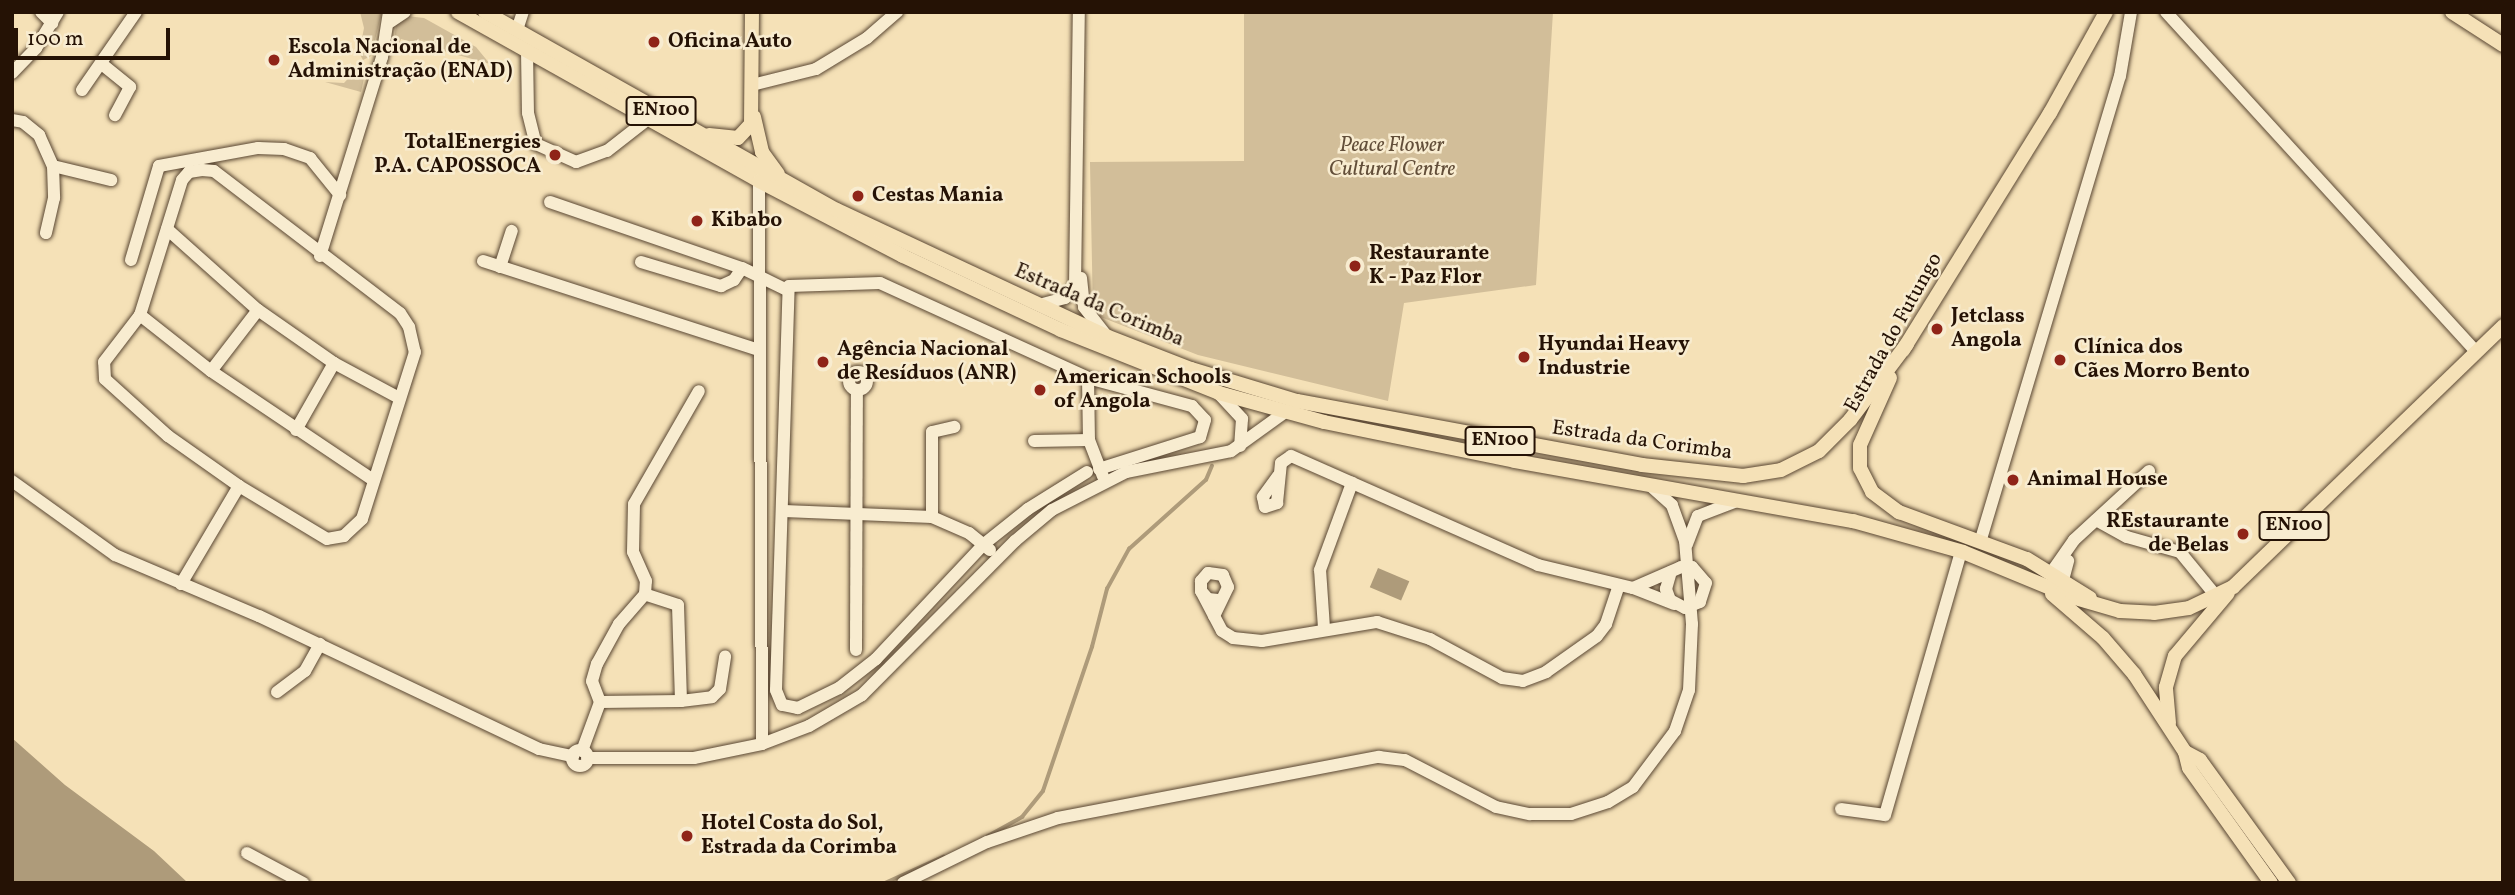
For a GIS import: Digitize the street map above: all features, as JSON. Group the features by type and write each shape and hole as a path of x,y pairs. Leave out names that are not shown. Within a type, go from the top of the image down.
{"main road":[{"name":"Estrada da Corimba","path":"485,12 784,180 1039,305 1106,336 1202,373 1297,401 1519,444 1727,476 1780,470 1819,451 1850,420 1907,344"},
{"path":"752,12 753,108 762,152 784,180"},
{"name":"Estrada do Futungo","path":"2102,607 2057,576 1981,539 1899,512 1880,500 1864,478 1859,457 1862,435 1907,344 2050,113 2106,12"},
{"path":"2452,12 2503,46"},
{"name":"Estrada da Corimba","path":"462,14 759,181 1014,309 1219,393 1285,412 1739,501"},
{"path":"697,132 738,138 751,124 753,108"},
{"name":"Estrada do Futungo","path":"1739,501 1853,521 1961,552 2102,607 2154,613 2189,608 2234,587 2503,326"},
{"path":"2040,584 2115,651 2169,724 2185,752 2189,768 2271,883"},
{"path":"2169,724 2166,687 2175,656 2234,587"},
{"path":"2185,752 2200,760 2289,883"}],"street":[{"path":"12,73 55,18 41,12"},
{"path":"82,90 103,65 136,12"},
{"path":"320,256 390,17 405,12"},
{"path":"446,12 462,14"},
{"path":"517,30 523,12"},
{"path":"752,85 816,69 867,38 897,12"},
{"path":"1039,305 1071,293 1076,261 1079,12"},
{"path":"1981,539 2120,76 2131,12"},
{"path":"2166,12 2476,352"},
{"path":"527,51 528,113 536,144 576,162 607,151 648,119"},
{"path":"103,65 131,87 115,115"},
{"path":"12,120 39,135 53,166 54,198 46,233"},
{"path":"131,260 159,166 258,148 284,149 310,158 340,195"},
{"path":"53,166 111,180"},
{"path":"214,171 320,256 400,313 409,327 415,352 362,519 355,529 335,539 239,486 159,429 106,379 104,362 140,315 182,180 189,173 214,171"},
{"path":"759,181 758,350 764,544 762,744"},
{"path":"550,202 742,268 785,289 800,283 880,283 1088,378 1192,406 1205,420 1200,437 1037,502 984,544 876,659 839,688 798,708 782,705 776,690 784,511 785,289"},
{"path":"167,229 258,310 334,363 399,398"},
{"path":"500,267 512,231"},
{"path":"483,261 758,350"},
{"path":"1076,261 1084,307 1106,336"},
{"path":"641,262 721,286 734,280 742,268"},
{"path":"211,371 258,310"},
{"path":"140,315 211,371 373,480"},
{"path":"296,430 334,363"},
{"path":"1088,378 1089,440 1096,477"},
{"path":"581,755 600,702 592,681 597,664 619,624 645,594 646,582 633,552 634,504 699,391"},
{"path":"856,650 858,391"},
{"path":"1219,393 1242,419 1240,446"},
{"path":"12,481 100,546 320,644 539,748 581,755 694,758 762,744 809,726 862,695 998,558 1052,510 1096,477 1240,446 1285,412"},
{"path":"932,517 932,432 954,427"},
{"path":"1034,441 1089,440"},
{"path":"1278,476 1281,463 1291,456 1538,565 1633,588 1674,604 1691,607"},
{"path":"2057,576 2074,540 2149,471"},
{"path":"1324,628 1320,570 1352,483"},
{"path":"903,883 987,842 1058,818 1379,757 1405,760 1496,807 1530,814 1571,814 1608,802 1633,787 1675,731 1689,690 1691,607 1686,551 1672,505 1650,485"},
{"path":"181,584 239,486"},
{"path":"1686,551 1698,516 1739,501"},
{"path":"784,511 932,517 984,544 998,558"},
{"path":"2096,520 2127,537 2180,552 2216,596"},
{"path":"2057,576 2069,557 2074,540"},
{"path":"1841,809 1885,815 1961,552"},
{"path":"1633,588 1687,566"},
{"path":"1671,572 1665,589 1674,604"},
{"path":"1214,616 1218,600 1228,587 1218,573 1204,576 1201,591 1214,616 1222,631 1251,642 1360,622 1393,625 1430,639 1502,678 1523,681 1546,672 1597,636 1613,610 1619,585"},
{"path":"1201,591 1208,599 1218,600"},
{"path":"645,594 678,605 681,701"},
{"path":"277,692 305,671 320,644"},
{"path":"600,702 681,701 712,697 720,689 725,656"},
{"path":"247,853 303,883"}],"green space":[{"path":"360,12 382,12 371,56 363,60 359,53 364,28"},
{"name":"Peace Flower Cultural Centre","path":"1244,12 1553,12 1536,285 1404,303 1388,401 1198,355 1093,314 1090,162 1244,161"},
{"path":"407,16 424,18 476,47 490,64 401,39 399,45 394,43 396,24"},
{"path":"358,68 365,74 361,92 325,82 344,83"}],"shaded area":[{"path":"1378,568 1409,581 1401,601 1370,587"},
{"path":"12,738 65,785 154,851 188,883 12,883"}],"waterway":[{"path":"988,836 1022,817 1043,791 1092,647 1107,589 1129,549 1206,480 1212,466"},
{"path":"885,883 943,857"}],"place":[{"name":"Oficina Auto","path":"654,42"},
{"name":"Escola Nacional de Administração (ENAD)","path":"274,60"},
{"name":"TotalEnergies P.A. CAPOSSOCA","path":"555,155"},
{"name":"Cestas Mania","path":"858,196"},
{"name":"Kibabo","path":"697,221"},
{"name":"Restaurante K - Paz Flor","path":"1355,266"},
{"name":"Jetclass Angola","path":"1937,329"},
{"name":"Hyundai Heavy Industrie","path":"1524,357"},
{"name":"Clínica dos Cães Morro Bento","path":"2060,360"},
{"name":"Agência Nacional de Resíduos (ANR)","path":"823,362"},
{"name":"American Schools of Angola","path":"1040,390"},
{"name":"Animal House","path":"2013,480"},
{"name":"REstaurante de Belas","path":"2243,534"},
{"name":"Hotel Costa do Sol, Estrada da Corimba","path":"687,836"}]}
